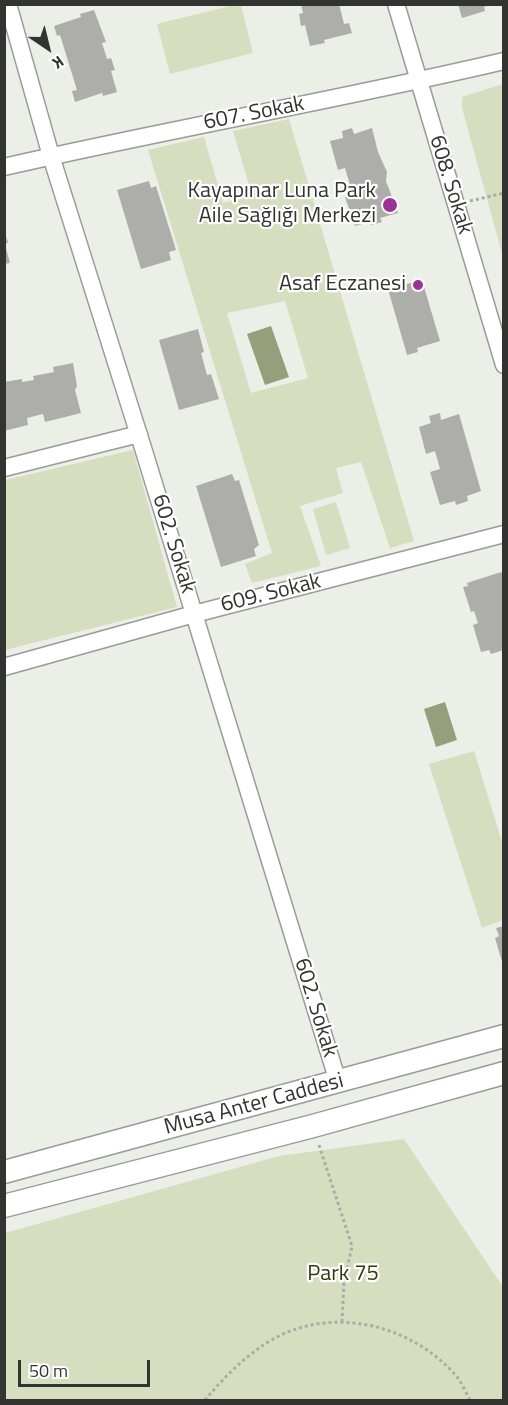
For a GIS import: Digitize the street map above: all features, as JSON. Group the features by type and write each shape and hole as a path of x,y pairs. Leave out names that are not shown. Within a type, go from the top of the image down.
{"main road":[{"name":"Musa Anter Caddesi","path":"4,1172 504,1036"},
{"name":"Musa Anter Caddesi","path":"4,1206 313,1126 504,1073"}],"street":[{"name":"602. Sokak","path":"8,4 51,156 338,1082"},
{"name":"608. Sokak","path":"396,4 504,365"},
{"name":"607. Sokak","path":"4,166 419,81 504,61"},
{"path":"4,468 139,434"},
{"name":"609. Sokak","path":"4,667 194,614 504,534"}],"path":[{"path":"456,204 504,193"},
{"path":"313,1126 352,1246 344,1282 342,1321"},
{"path":"205,1401 250,1353 278,1336 309,1326 342,1321 374,1326 404,1336 432,1352 458,1378 470,1401"}],"green space":[{"path":"241,5 253,53 170,74 157,24"},
{"path":"504,84 503,257 462,108 462,97"},
{"path":"289,119 414,541 390,548 361,462 336,468 343,493 300,506 321,566 252,583 245,564 272,553 148,150 204,137 223,203 252,195 233,131","holes":["285,301 308,378 251,393 227,313"]},
{"path":"133,450 177,607 5,650 5,480"},
{"path":"336,502 350,548 326,555 313,509"},
{"path":"474,751 503,845 503,920 482,928 429,764"},
{"name":"Park 75","path":"404,1139 503,1287 503,1400 5,1400 5,1233 279,1156"}],"shaded area":[{"path":"271,326 289,377 265,385 247,334"},
{"path":"445,702 457,740 436,747 424,709"}],"building":[{"path":"301,4 339,4 344,24 349,23 352,33 310,46 305,25 301,26 299,14 303,13"},
{"path":"458,4 490,5 484,7 485,11 462,18"},
{"path":"94,10 106,42 102,43 107,59 111,58 115,70 111,71 117,92 103,96 102,93 75,102 72,91 77,90 60,35 57,36 54,26"},
{"path":"352,128 354,134 372,128 378,152 387,172 386,181 398,213 380,218 382,222 371,225 370,222 355,226 345,197 353,195 345,168 338,170 330,141 343,138 342,131"},
{"path":"149,181 151,188 156,186 176,250 169,252 171,260 141,269 117,190"},
{"path":"4,231 8,242 5,245 10,263 4,264"},
{"path":"405,279 407,284 422,280 440,341 417,348 418,352 407,355 388,289 399,286 398,281"},
{"path":"198,329 207,375 211,374 219,399 179,410 159,340"},
{"path":"73,363 77,386 75,390 81,413 45,422 43,414 27,418 28,425 4,431 4,382 34,380 33,376 54,372 53,367"},
{"path":"440,413 441,420 459,414 481,491 467,496 468,501 456,505 455,501 440,505 430,472 440,469 435,451 426,454 419,427 431,423 429,416"},
{"path":"232,474 235,481 239,480 259,545 254,549 256,556 221,567 196,486"},
{"path":"501,572 504,576 504,650 491,654 489,650 481,652 473,625 478,623 474,611 471,612 463,587 468,586 467,583"},
{"path":"504,926 503,965 495,938 499,936 496,928"}],"place":[{"name":"Kayapınar Luna Park Aile Sağlığı Merkezi","path":"390,205"},
{"name":"Asaf Eczanesi","path":"418,285"}]}
